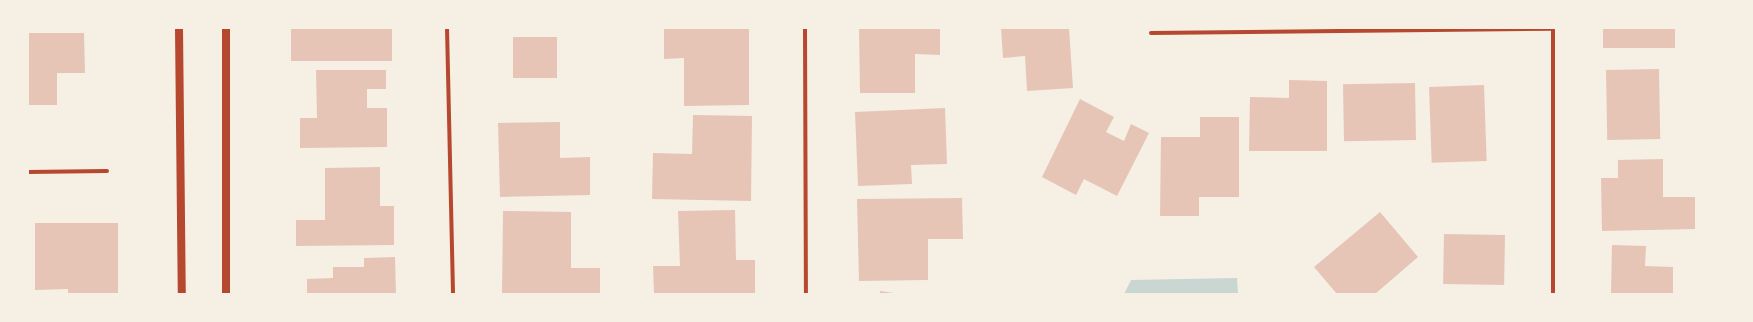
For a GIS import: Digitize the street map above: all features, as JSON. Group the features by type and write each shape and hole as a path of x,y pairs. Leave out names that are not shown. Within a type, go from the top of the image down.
{"main road":[{"path":"179,28 182,294"},
{"path":"226,28 226,294"}],"street":[{"path":"447,28 453,294"},
{"path":"805,28 806,294"},
{"path":"1151,33 1553,29 1553,294"},
{"path":"28,172 107,171"}],"shaded area":[{"path":"1237,278 1238,294 1124,294 1131,280"}],"building":[{"path":"291,28 392,28 392,61 291,61"},
{"path":"664,28 749,28 749,105 684,106 684,58 664,59"},
{"path":"859,28 940,28 940,55 915,54 915,93 860,93"},
{"path":"1001,28 1069,28 1073,88 1027,91 1025,56 1003,58"},
{"path":"1603,28 1675,28 1675,48 1603,48"},
{"path":"28,33 84,33 85,73 57,73 57,105 28,105"},
{"path":"513,37 557,37 557,78 513,78"},
{"path":"1659,69 1660,139 1607,140 1606,70"},
{"path":"316,70 386,70 386,89 367,89 367,108 387,108 387,147 300,148 300,118 317,118"},
{"path":"1289,80 1327,81 1327,151 1249,151 1250,97 1289,98"},
{"path":"1415,83 1416,140 1344,141 1343,84"},
{"path":"1484,85 1487,161 1432,163 1429,87"},
{"path":"1080,99 1114,117 1106,132 1124,141 1131,124 1149,133 1117,196 1084,179 1076,195 1042,177"},
{"path":"945,108 947,164 911,165 912,184 858,186 855,112"},
{"path":"693,115 752,116 751,201 652,199 653,153 692,154"},
{"path":"1200,117 1239,117 1239,197 1199,197 1199,216 1160,216 1161,137 1200,137"},
{"path":"560,122 560,158 590,157 590,195 500,197 498,123"},
{"path":"1663,159 1663,197 1695,197 1695,229 1602,231 1601,178 1618,178 1618,160"},
{"path":"380,167 380,206 394,206 394,245 296,246 296,220 325,220 325,168"},
{"path":"962,198 963,239 928,239 928,280 859,281 857,199"},
{"path":"735,210 736,260 755,260 755,294 654,294 653,266 680,266 678,211"},
{"path":"503,211 571,212 571,268 600,268 600,294 502,294"},
{"path":"1380,212 1418,257 1375,294 1337,294 1314,267"},
{"path":"35,223 118,223 118,294 68,294 68,289 35,290"},
{"path":"1444,234 1505,235 1504,285 1443,284"},
{"path":"1612,245 1646,246 1645,266 1673,267 1673,294 1611,294"},
{"path":"395,257 396,294 307,294 307,279 333,278 333,267 364,267 364,258"},
{"path":"880,291 894,293 894,294 880,294"}]}
